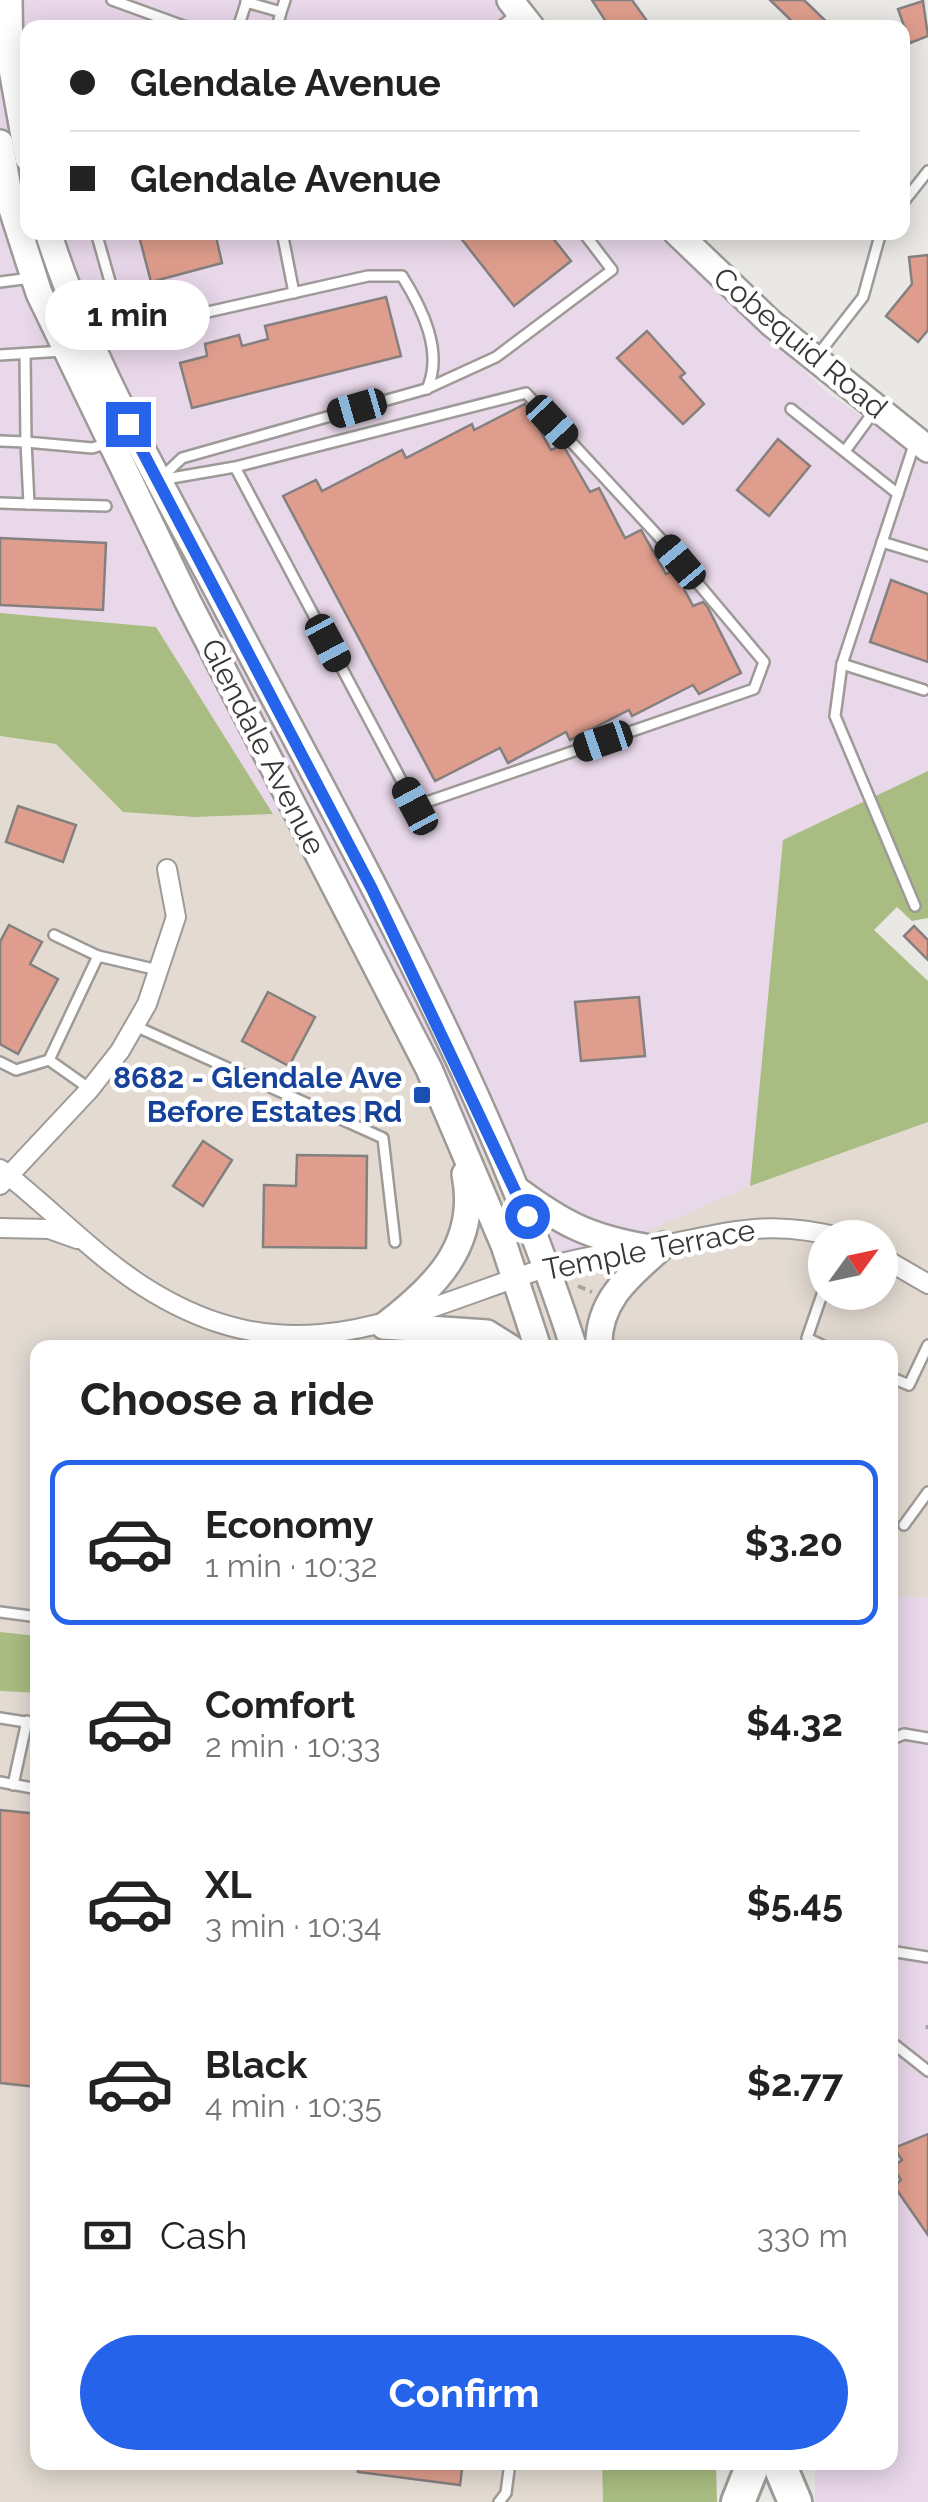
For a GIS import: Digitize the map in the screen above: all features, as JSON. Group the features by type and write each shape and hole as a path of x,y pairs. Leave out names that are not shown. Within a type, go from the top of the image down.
{"highway":[{"path":"738,2502 770,2472 794,2502"}],"main road":[{"path":"9,0 10,58 20,114"},
{"name":"Glendale Avenue","path":"0,143 20,234"},
{"name":"Glendale Avenue","path":"22,240 34,277 158,480 337,818 516,1189 571,1340"},
{"name":"Glendale Avenue","path":"50,240 108,443 395,1000 458,1138 515,1278 535,1340"},
{"name":"Cobequid Road","path":"684,240 730,286 922,444"},
{"path":"384,1326 431,1290 457,1253 468,1217 458,1138"},
{"path":"516,1189 562,1223 597,1239 654,1246"},
{"path":"600,1340 606,1305 654,1246"},
{"path":"384,1326 488,1333 499,1340"},
{"path":"753,2502 770,2472"}],"street":[{"path":"96,1248 3,1177 90,1089 135,1026 176,916 167,869"},
{"name":"Temple Terrace","path":"96,1248 154,1293 227,1324 274,1336 338,1335 384,1326 547,1267 738,1227 808,1228"},
{"path":"0,1228 49,1229 96,1248"},
{"path":"898,1266 928,1284"}],"lane":[{"path":"112,0 167,20"},
{"path":"279,20 285,0"},
{"path":"247,1 281,12"},
{"path":"910,194 928,170"},
{"path":"98,240 124,331"},
{"path":"284,240 294,293"},
{"path":"158,480 182,458 426,389 496,357 612,270 589,240"},
{"path":"816,358 863,297 879,240"},
{"path":"0,355 25,355 78,345 368,276 402,276 423,310 435,371 426,389"},
{"path":"0,282 34,277"},
{"path":"25,355 29,504"},
{"path":"128,481 235,468 526,393 764,662 754,688 415,806 235,468"},
{"path":"845,451 876,408"},
{"path":"791,409 898,494"},
{"path":"0,441 92,448 108,443"},
{"path":"915,906 835,716 842,664 898,494 922,444"},
{"path":"0,503 106,506"},
{"path":"882,542 928,556"},
{"path":"842,664 924,690"},
{"path":"54,935 98,956 158,970"},
{"path":"0,1062 16,1070 49,1060 98,956"},
{"path":"135,1026 383,1138 394,1242"},
{"path":"49,1060 90,1089"},
{"path":"811,1340 807,1338 817,1310"},
{"path":"898,1380 909,1385 928,1345"},
{"path":"904,1525 928,1492"},
{"path":"0,1612 30,1615"},
{"path":"0,1718 30,1722"},
{"path":"13,1785 30,1729"},
{"path":"898,1737 928,1738"},
{"path":"0,1782 30,1788"},
{"path":"898,1952 928,1957"},
{"path":"898,2047 928,2071"},
{"path":"499,2502 506,2493 509,2470"}],"shaded area":[{"path":"0,0 501,0 517,20 20,20 20,240 672,240 682,256 829,394 928,461 928,771 783,840 750,1186 545,1277 301,797 273,814 156,627 0,613"},
{"path":"0,736 56,744 124,812 195,817 273,814 302,797 545,1276 750,1186 928,1122 928,1598 898,1596 898,1340 30,1340 30,1635 0,1632"},
{"path":"898,1596 928,1598 928,2502 815,2502 815,2470 898,2470"},
{"path":"0,1691 30,1693 30,2470 602,2470 603,2502 0,2502"}],"green space":[{"path":"0,613 156,627 273,814 194,817 123,812 56,744 0,736"},
{"path":"928,771 928,918 912,921 897,907 874,930 928,981 928,1122 750,1186 783,840"},
{"path":"0,1632 30,1635 30,1693 0,1691"},
{"path":"602,2470 716,2470 717,2502 603,2502"}],"building":[{"path":"592,0 632,0 646,20 605,20"},
{"path":"770,0 804,0 825,20 791,20"},
{"path":"923,1 928,36 910,43 910,20 902,20 898,9"},
{"path":"140,240 217,240 222,263 151,282"},
{"path":"462,240 554,240 571,261 514,306"},
{"path":"928,255 928,330 918,342 886,316 912,284 909,257"},
{"path":"386,297 401,356 192,408 180,363 207,356 205,344 239,335 242,346 268,339 265,326"},
{"path":"647,331 685,373 680,377 704,404 683,424 617,358"},
{"path":"525,404 551,450 563,445 590,492 599,488 625,538 641,530 666,574 674,570 693,606 703,602 707,606 741,673 699,694 693,685 632,716 629,710 570,740 566,732 508,763 500,748 435,781 283,496 316,480 322,491 402,450 406,458 472,424 474,430"},
{"path":"778,439 810,466 769,516 737,490"},
{"path":"0,538 106,543 103,610 0,605"},
{"path":"891,580 928,594 928,662 870,642"},
{"path":"18,806 76,825 63,862 6,842"},
{"path":"9,925 42,942 30,964 58,979 18,1054 0,1044 0,942"},
{"path":"914,926 928,940 928,960 904,936"},
{"path":"268,992 315,1017 289,1066 242,1041"},
{"path":"639,997 645,1056 581,1061 575,1002"},
{"path":"203,1141 232,1160 203,1206 173,1186"},
{"path":"297,1155 367,1156 366,1248 263,1247 264,1185 296,1186"},
{"path":"0,1810 30,1813 30,2086 0,2083"},
{"path":"928,2134 928,2235 898,2192 898,2163 902,2160 898,2146"},
{"path":"358,2470 462,2470 460,2485"}],"place":[{"name":"8682 - Glendale Ave Before Estates Rd","path":"422,1095"}],"route":[{"path":"128,424 372,889 527,1216"}]}
